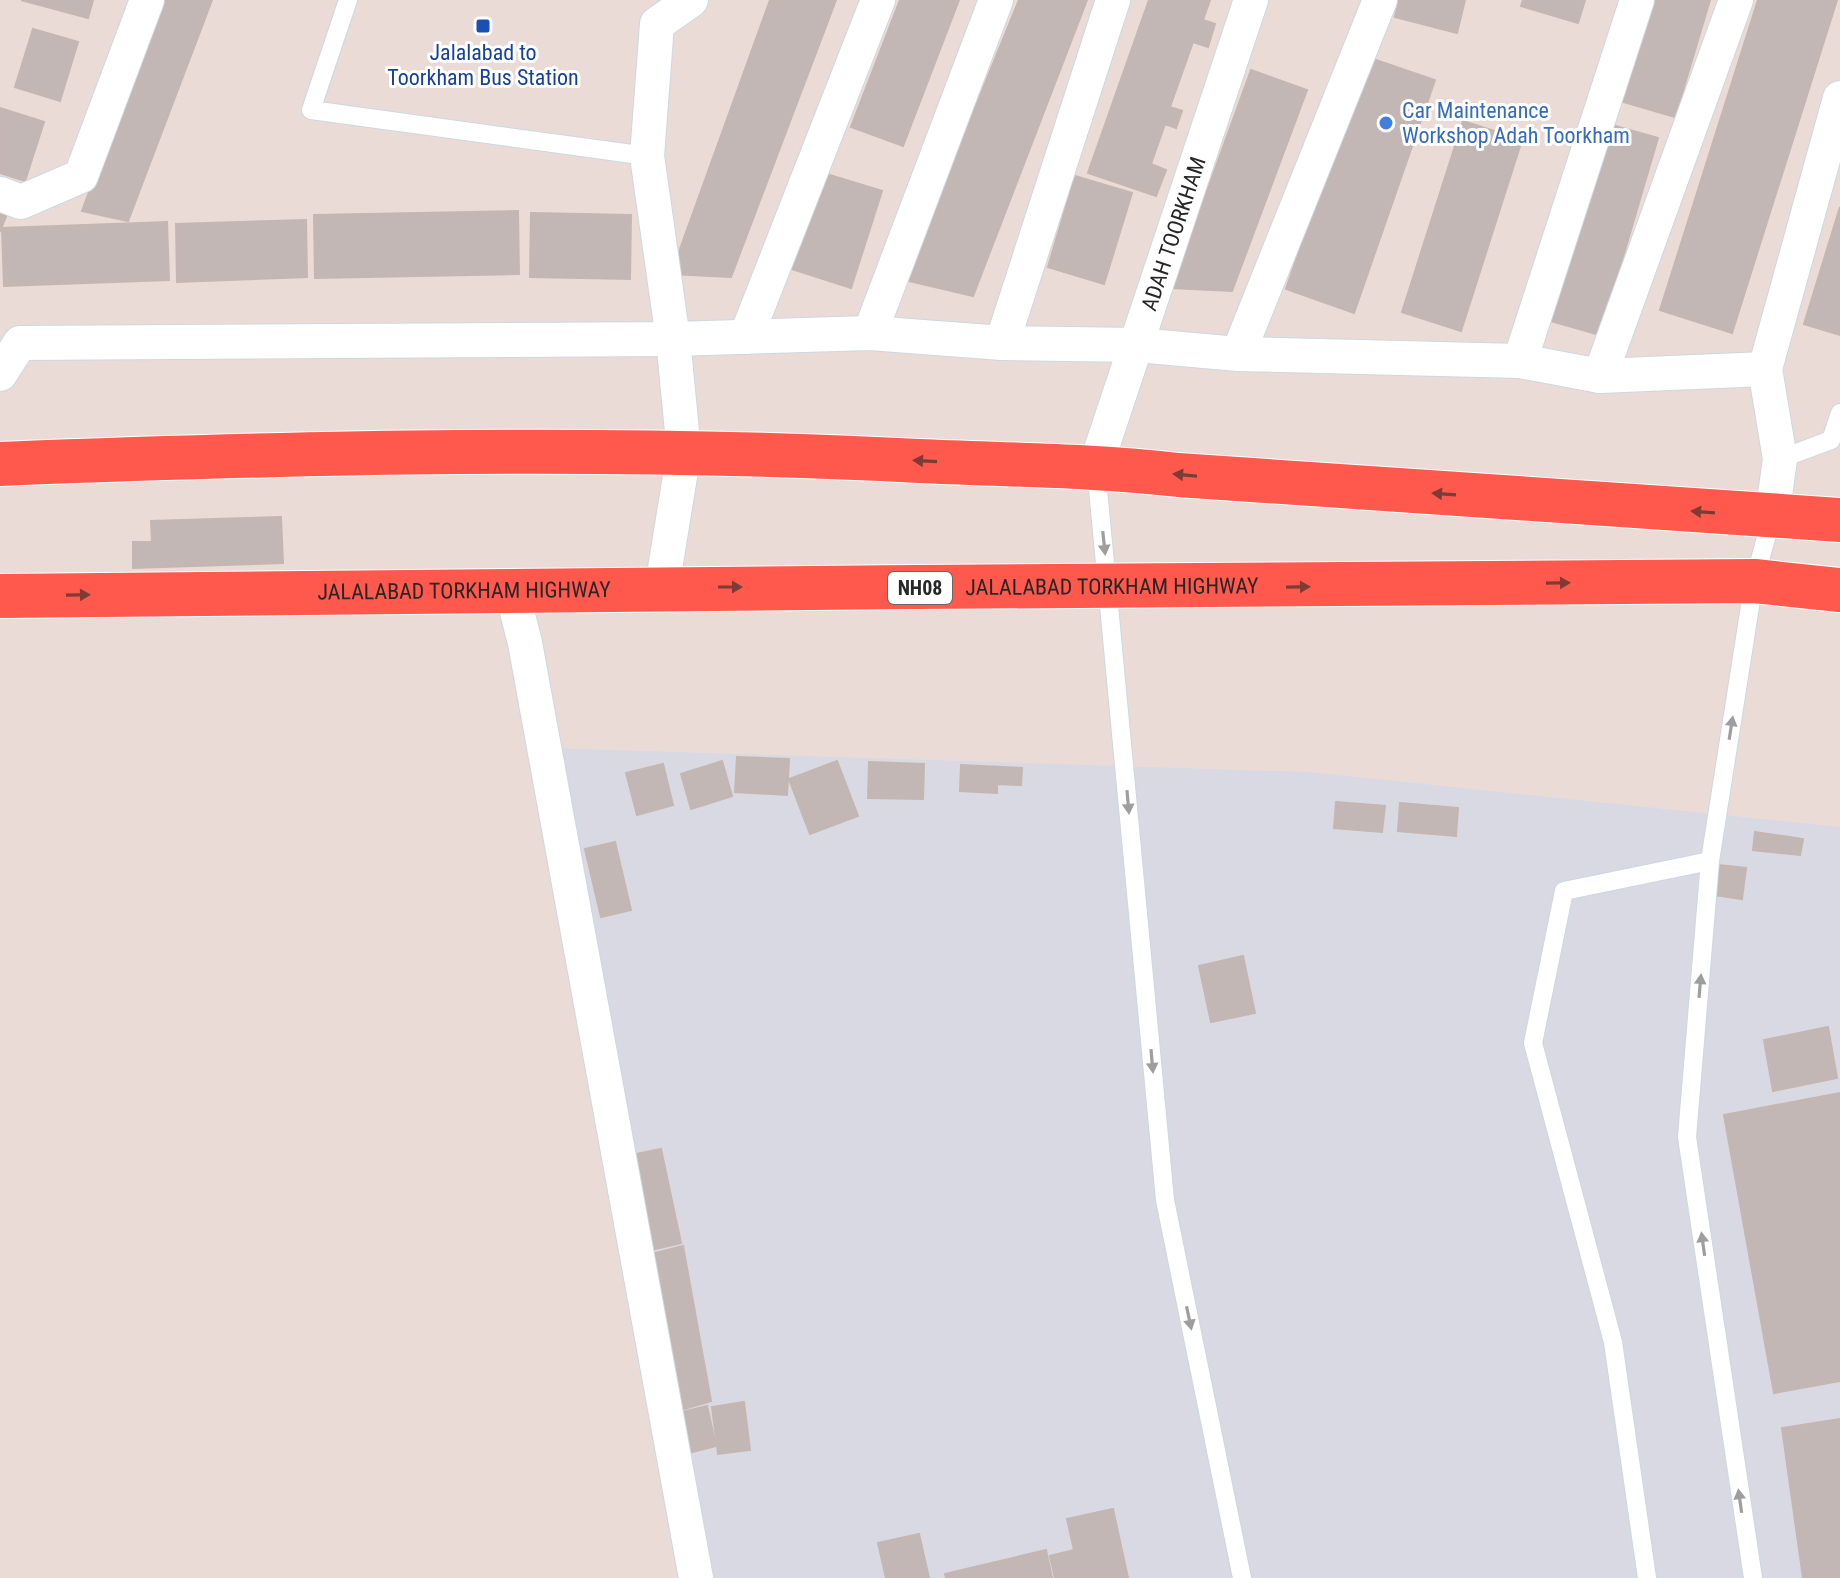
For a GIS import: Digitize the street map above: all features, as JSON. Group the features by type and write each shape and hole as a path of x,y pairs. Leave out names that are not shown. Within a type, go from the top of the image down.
{"highway":[{"path":"0,464 148,458 684,452 1027,466 1096,465 1178,475 1838,520"},
{"name":"JALALABAD TORKHAM HIGHWAY","path":"0,596 511,588 1108,589 1754,581 1840,590"}],"street":[{"path":"0,194 21,202 81,176 147,0"},
{"path":"662,587 684,452 673,339 647,156 657,24 691,0"},
{"path":"746,337 878,0"},
{"path":"870,333 996,0"},
{"path":"1002,343 1113,0"},
{"name":"ADAH TOORKHAM","path":"1096,465 1251,0"},
{"path":"1238,354 1380,0"},
{"path":"1520,361 1637,0"},
{"path":"1600,376 1736,0"},
{"path":"1772,517 1780,459 1765,369 1840,98"},
{"path":"0,374 20,343 673,339 870,333 1002,343 1137,345 1238,354 1520,361 1600,376 1765,369"},
{"path":"511,588 528,658 696,1578"}],"lane":[{"path":"348,0 311,110 647,156"},
{"path":"1780,459 1831,440 1840,413"},
{"path":"1096,465 1165,1200 1242,1578"},
{"path":"1753,1578 1687,1137 1710,861 1754,581 1772,517"},
{"path":"1647,1578 1613,1342 1533,1043 1564,891 1710,861"}],"shaded area":[{"path":"548,748 1307,772 1840,827 1840,1578 702,1578"}],"building":[{"path":"21,0 93,0 88,18"},
{"path":"161,0 212,0 128,221 82,211"},
{"path":"770,0 836,0 731,277 671,274"},
{"path":"900,0 959,0 903,146 851,127"},
{"path":"1019,0 1087,0 973,296 905,280"},
{"path":"1149,0 1210,0 1203,20 1215,24 1208,47 1193,42 1170,107 1182,111 1176,128 1165,124 1151,164 1166,170 1156,196 1088,173"},
{"path":"1399,0 1465,0 1457,33 1395,17"},
{"path":"1523,0 1585,0 1578,23 1521,6"},
{"path":"1647,0 1710,0 1675,117 1617,100"},
{"path":"1758,0 1837,0 1732,333 1660,310"},
{"path":"33,29 78,42 60,101 15,87"},
{"path":"1367,57 1435,80 1354,313 1286,289"},
{"path":"1251,70 1307,90 1232,291 1172,288"},
{"path":"0,108 44,122 25,181 0,173"},
{"path":"1463,121 1522,140 1461,331 1402,312"},
{"path":"1601,122 1658,138 1600,335 1544,319"},
{"path":"820,172 882,191 851,288 789,268"},
{"path":"1075,176 1132,193 1104,284 1048,267"},
{"path":"0,202 10,206 0,232"},
{"path":"1840,207 1840,335 1804,324"},
{"path":"518,211 519,274 315,278 314,215"},
{"path":"531,213 631,215 630,279 530,277"},
{"path":"306,220 307,277 177,282 176,224"},
{"path":"167,222 169,280 4,286 2,228"},
{"path":"281,517 283,563 133,568 133,542 152,542 151,521"},
{"path":"737,757 789,759 787,795 735,792"},
{"path":"722,761 732,796 691,809 681,774"},
{"path":"837,761 858,816 810,834 789,779"},
{"path":"869,762 924,764 923,799 868,798"},
{"path":"663,764 673,805 637,815 626,773"},
{"path":"961,765 1022,768 1021,785 997,784 997,793 960,791"},
{"path":"1336,802 1385,806 1382,832 1334,828"},
{"path":"1400,803 1458,808 1456,836 1398,831"},
{"path":"1755,832 1803,839 1800,855 1753,850"},
{"path":"615,842 631,910 601,917 585,849"},
{"path":"1718,865 1746,868 1742,899 1714,895"},
{"path":"1243,956 1255,1013 1211,1022 1199,966"},
{"path":"1828,1027 1837,1078 1773,1091 1764,1040"},
{"path":"1840,1093 1840,1381 1774,1393 1724,1115"},
{"path":"661,1149 681,1243 651,1250 631,1155"},
{"path":"683,1246 711,1401 681,1410 652,1254"},
{"path":"744,1402 750,1450 718,1454 712,1407"},
{"path":"707,1406 716,1446 688,1453 679,1413"},
{"path":"1840,1419 1840,1578 1803,1578 1782,1428"},
{"path":"1113,1509 1128,1578 1055,1578 1050,1556 1074,1550 1067,1519"},
{"path":"919,1534 929,1578 886,1578 878,1543"},
{"path":"1046,1550 1052,1578 946,1578 945,1574"}],"place":[{"name":"Jalalabad to Toorkham Bus Station","path":"483,26"},
{"name":"Car Maintenance Workshop Adah Toorkham","path":"1386,123"}]}
